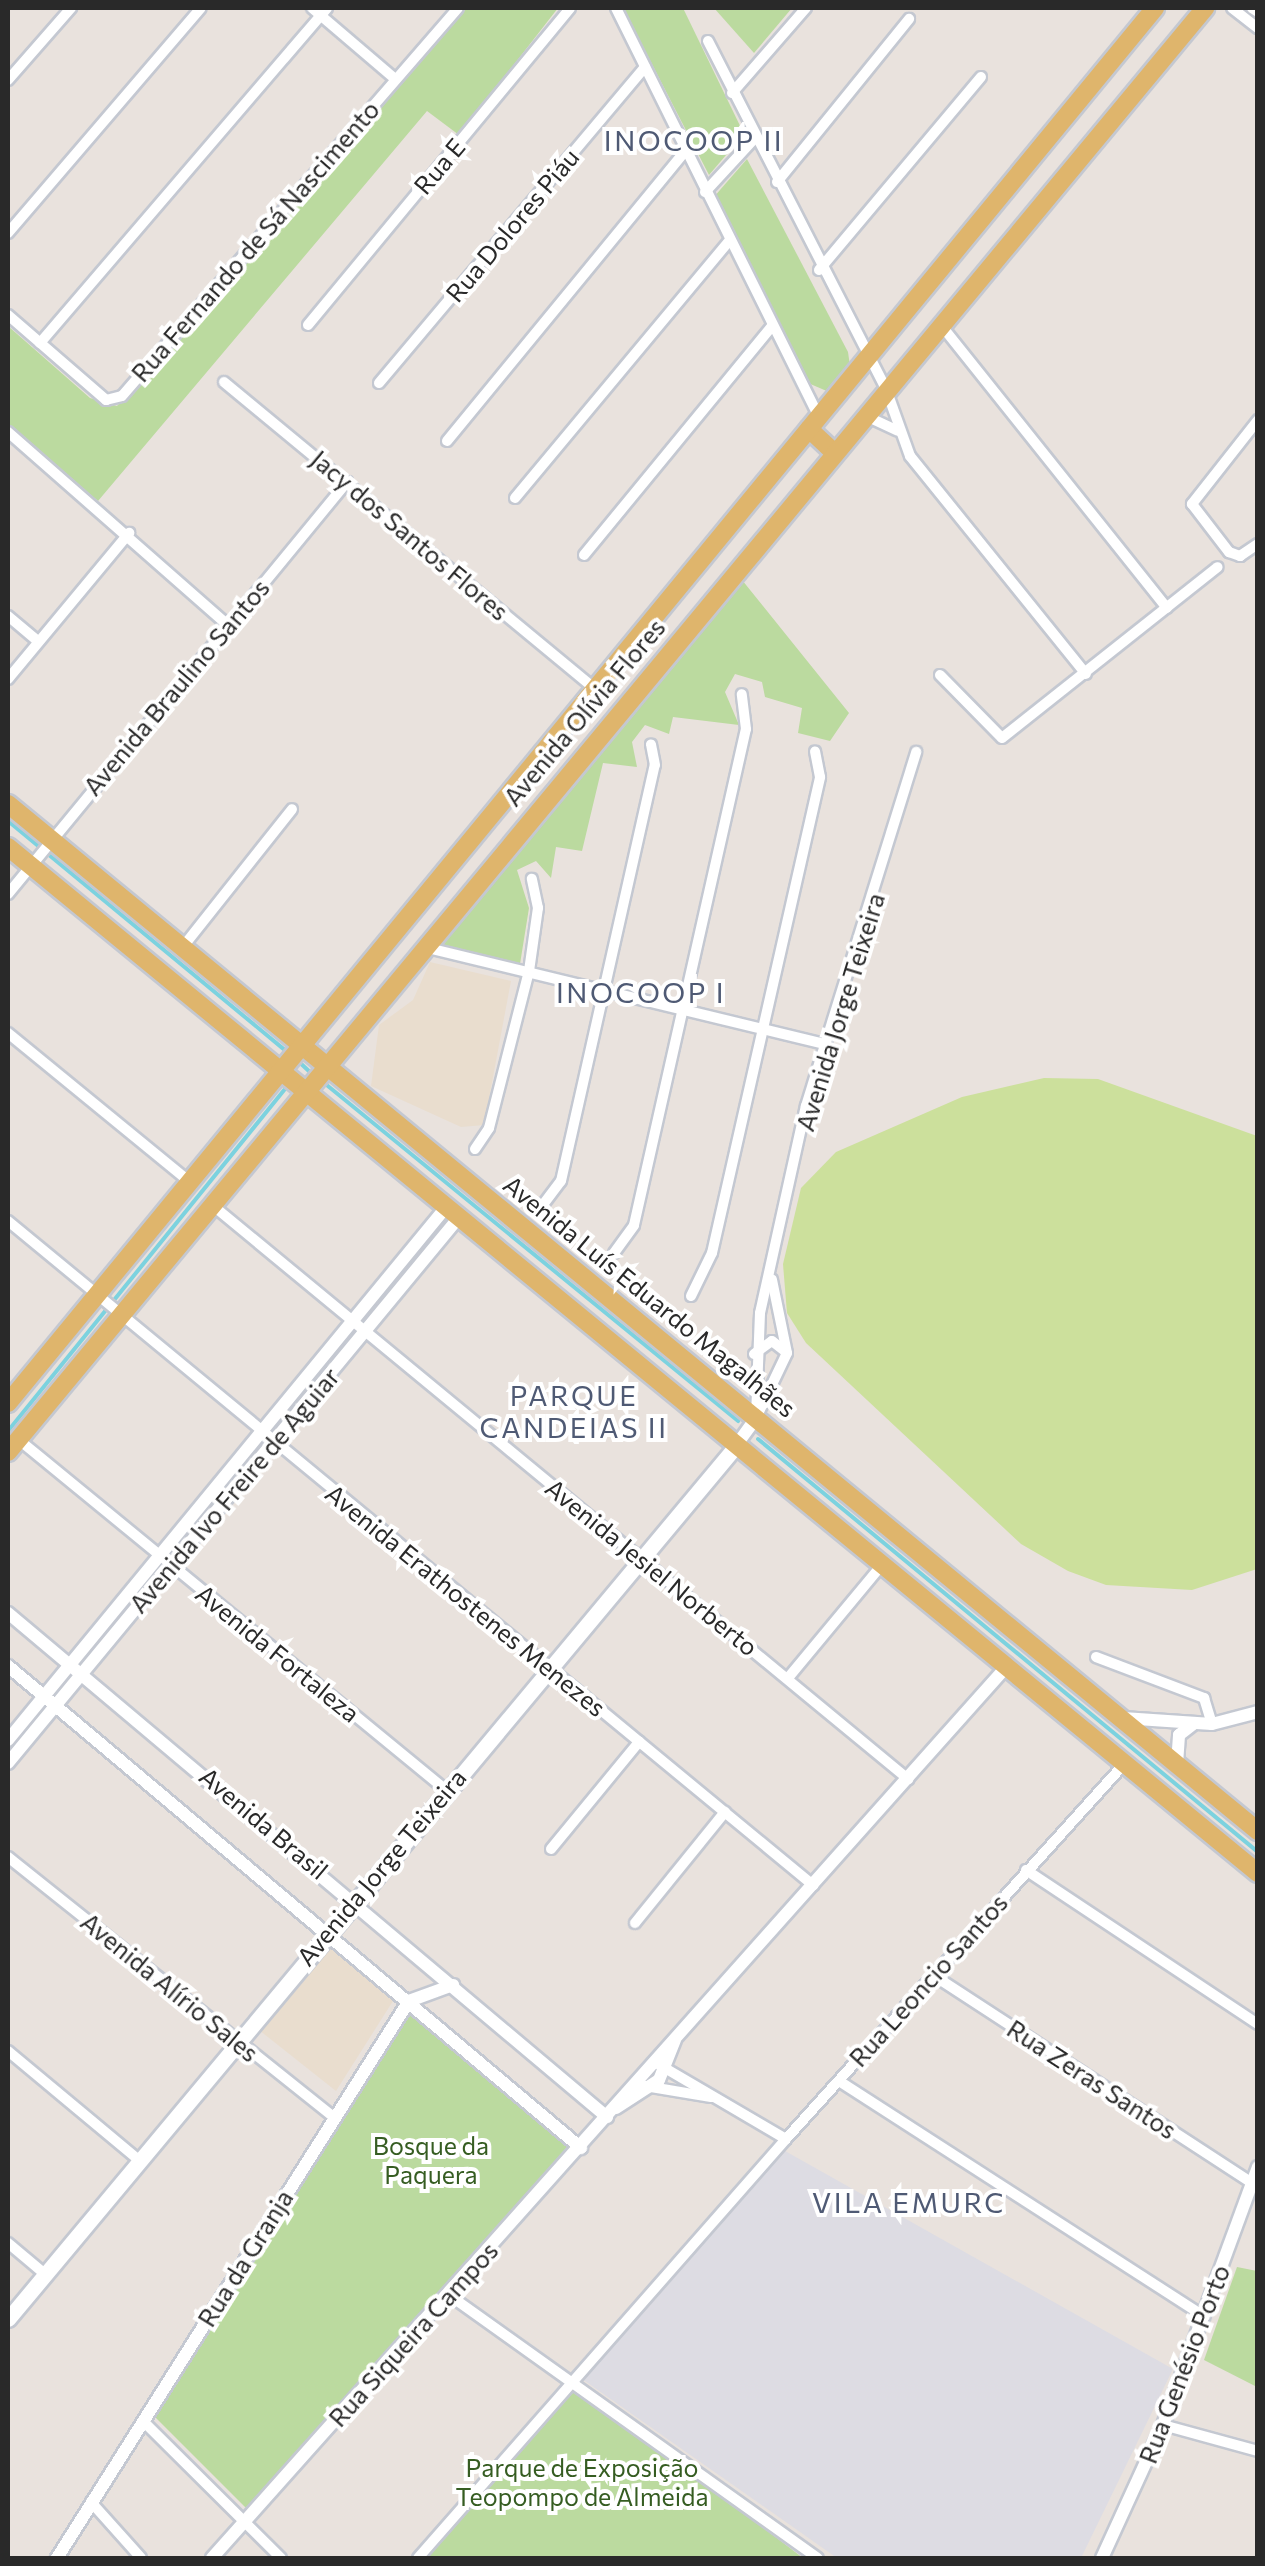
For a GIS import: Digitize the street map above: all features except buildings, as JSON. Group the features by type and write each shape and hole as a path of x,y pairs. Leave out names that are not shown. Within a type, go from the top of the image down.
{"main road":[{"name":"Avenida Olívia Flores","path":"8,1402 1155,8"},
{"name":"Avenida Olívia Flores","path":"13,1446 326,1062 1205,8"},
{"path":"1062,124 1084,127 1086,150"},
{"path":"814,422 835,452"},
{"name":"Avenida Luís Eduardo Magalhães","path":"8,804 48,844 326,1062 758,1414 1258,1831"},
{"path":"8,847 33,863 1258,1874"},
{"path":"459,851 463,868 482,874"},
{"path":"431,885 449,883 461,901"},
{"name":"Avenida Jorge Teixeira","path":"8,2319 735,1446"}],"street":[{"path":"8,80 70,8"},
{"path":"8,233 201,8"},
{"name":"Rua Fernando de Sá Nascimento","path":"40,343 114,402 458,8"},
{"name":"Rua E","path":"308,326 570,8"},
{"path":"616,8 772,326 814,422"},
{"path":"732,94 806,8"},
{"path":"1232,8 1258,28"},
{"path":"8,315 40,343 320,10 395,79"},
{"path":"776,182 909,19"},
{"path":"708,42 819,270 886,389 898,431 1086,674"},
{"name":"Rua Dolores Piáu","path":"379,383 645,67"},
{"path":"819,270 981,77"},
{"path":"705,192 754,139"},
{"path":"448,441 685,151"},
{"path":"515,498 729,241"},
{"path":"942,325 1167,608"},
{"path":"584,554 772,326"},
{"name":"Jacy dos Santos Flores","path":"224,382 595,689"},
{"path":"866,416 898,431"},
{"path":"1258,420 1192,504 1230,552 1240,556 1258,544"},
{"path":"8,432 129,533 228,624"},
{"name":"Avenida Braulino Santos","path":"8,894 346,482"},
{"path":"8,679 129,533"},
{"path":"940,675 1002,738 1218,567"},
{"path":"8,616 38,641"},
{"path":"614,1253 634,1225 748,717 742,694"},
{"path":"545,1202 562,1182 655,765 651,744"},
{"path":"690,1296 712,1253 820,777 815,751"},
{"name":"Avenida Jorge Teixeira","path":"758,1414 754,1354 771,1274 826,1044 916,752"},
{"path":"182,948 292,809"},
{"path":"475,1148 490,1128 528,971 538,908 532,879"},
{"path":"423,946 764,1022 826,1044"},
{"path":"8,1032 190,1182"},
{"name":"Avenida Jesiel Norberto","path":"210,1204 908,1779"},
{"name":"Avenida Ivo Freire de Aguiar","path":"8,1763 49,1701 159,1555 352,1320 453,1211"},
{"name":"Avenida Ivo Freire de Aguiar","path":"76,1668 170,1565 366,1332 453,1211"},
{"path":"8,1221 97,1294"},
{"name":"Avenida Jorge Teixeira","path":"735,1446 758,1414 786,1353 771,1274"},
{"name":"Avenida Erathostenes Menezes","path":"97,1294 814,1885"},
{"path":"754,1354 772,1341 786,1353"},
{"name":"Avenida Fortaleza","path":"13,1446 159,1555 446,1790"},
{"path":"788,1678 881,1566"},
{"name":"Avenida Brasil","path":"8,1613 610,2113"},
{"path":"1096,1657 1204,1698 1212,1724"},
{"name":"Avenida Brasil","path":"8,1666 580,2148"},
{"name":"Rua Siqueira Campos","path":"642,2084 652,2061 1006,1667"},
{"name":"Avenida Ivo Freire de Aguiar","path":"8,1740 49,1701"},
{"path":"1123,1718 1212,1724 1258,1712"},
{"path":"1177,1764 1179,1736 1193,1724"},
{"path":"551,1849 638,1742"},
{"name":"Rua Leoncio Santos","path":"418,2558 786,2138 1124,1763"},
{"path":"635,1923 725,1812"},
{"name":"Avenida Alírio Sales","path":"8,1857 333,2116"},
{"path":"1026,1870 1258,2024"},
{"name":"Rua Zeras Santos","path":"934,1975 1252,2182"},
{"path":"409,2000 454,1984"},
{"name":"Rua da Granja","path":"57,2558 409,2000"},
{"name":"Rua Siqueira Campos","path":"212,2558 610,2113 667,2068 675,2038"},
{"path":"8,2051 141,2162"},
{"path":"652,2061 786,2138"},
{"path":"839,2080 1205,2317"},
{"path":"642,2084 718,2098"},
{"name":"Rua Genésio Porto","path":"1104,2558 1163,2425 1258,2167"},
{"path":"8,2244 45,2274"},
{"path":"448,2295 818,2558"},
{"path":"144,2422 281,2558"},
{"path":"1163,2425 1258,2451"},
{"path":"91,2502 141,2558"}],"shaded area":[{"path":"430,962 511,981 484,1125 461,1127 371,1086 379,1025 413,1000"},
{"path":"331,1948 393,2001 336,2091 259,2030"},
{"path":"778,2147 1173,2369 1081,2558 837,2558 575,2374"}],"green space":[{"path":"467,8 558,8 459,135 427,111 98,501 8,427 8,326 90,398 117,406"},
{"path":"623,8 683,8 744,134 709,175"},
{"path":"714,8 792,8 754,53"},
{"path":"747,159 848,352 850,366 829,392 808,383 713,198"},
{"path":"738,575 849,713 830,741 798,733 802,708 765,697 762,682 735,674 725,692 739,725 673,717 669,734 645,725 632,742 637,767 603,763 582,851 556,847 551,878 536,861 517,870 529,908 520,964 438,948"},
{"path":"1044,1078 1098,1079 1257,1136 1257,1569 1192,1590 1106,1585 1068,1571 1021,1544 806,1343 787,1313 783,1264 801,1188 836,1152 962,1097"},
{"name":"Bosque da Paquera","path":"411,2011 576,2143 249,2511 155,2417"},
{"path":"1237,2267 1257,2271 1257,2387 1204,2360"},
{"name":"Parque de Exposição Teopompo de Almeida","path":"570,2380 803,2558 418,2558"}],"waterway":[{"path":"8,821 285,1050"},
{"path":"297,1060 310,1072"},
{"path":"323,1082 738,1421"},
{"path":"8,1431 287,1087"},
{"path":"758,1439 1258,1852"}],"district":[{"name":"INOCOOP II","path":"694,140"},
{"name":"INOCOOP I","path":"641,992"},
{"name":"PARQUE CANDEIAS II","path":"574,1411"},
{"name":"VILA EMURC","path":"909,2202"}]}
